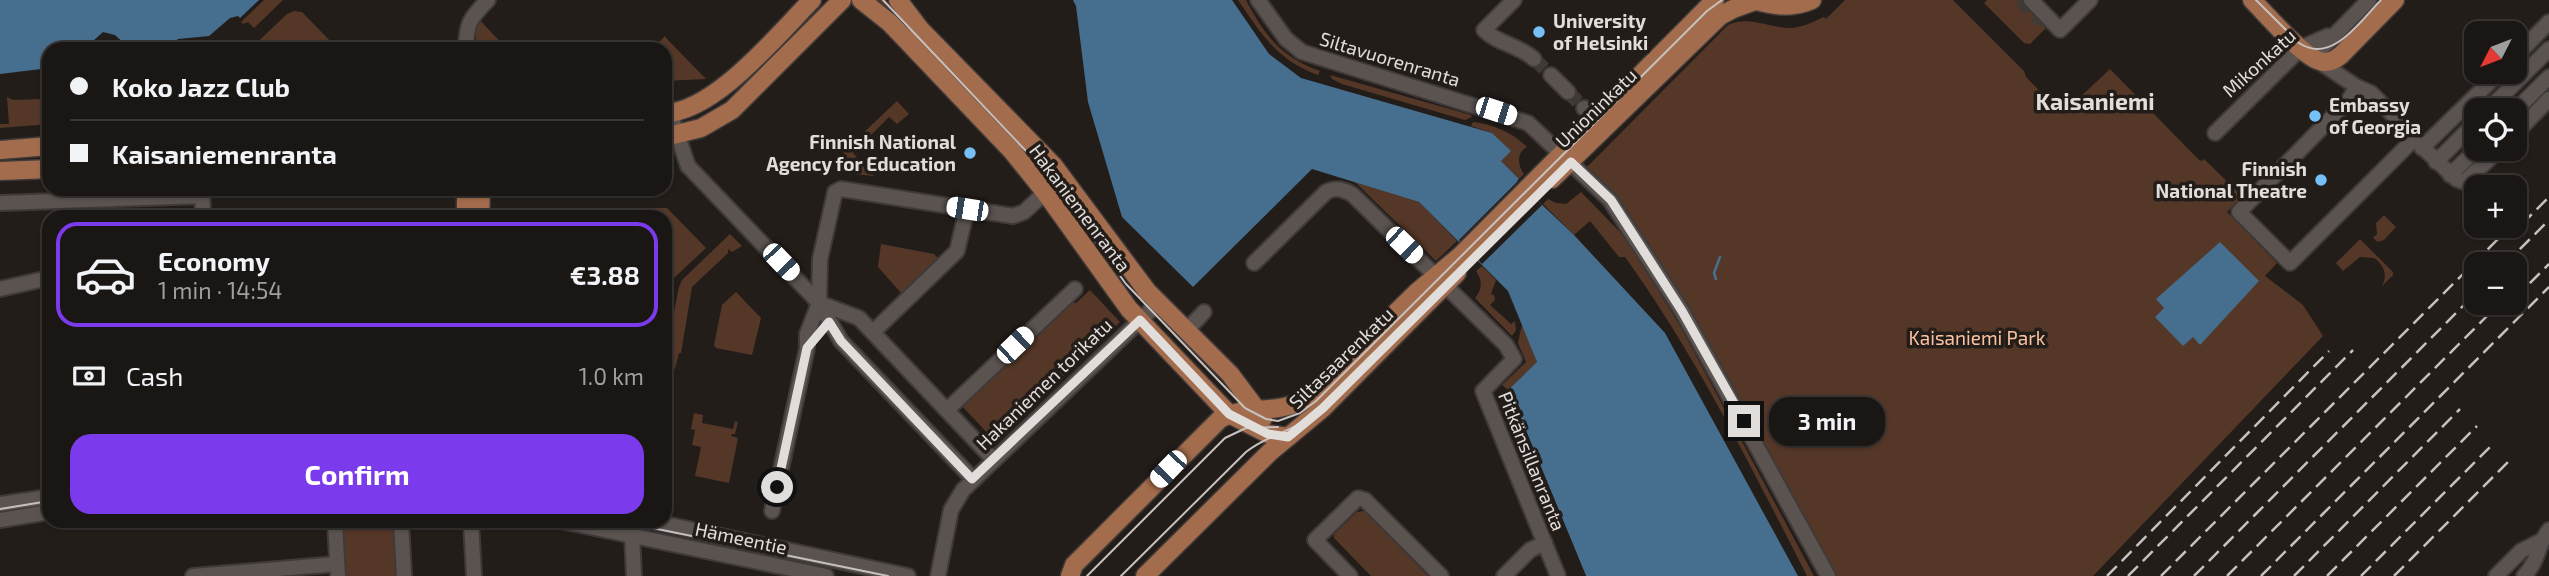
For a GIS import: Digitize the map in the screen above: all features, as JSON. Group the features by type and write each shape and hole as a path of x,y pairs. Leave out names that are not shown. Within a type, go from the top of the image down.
{"main road":[{"path":"672,112 697,104 724,86 813,0"},
{"path":"672,136 710,125 732,110 842,0"},
{"name":"Hakaniemenranta","path":"861,0 890,23 1012,151 1045,192 1108,282 1140,320 1229,414 1269,443"},
{"name":"Hakaniemenranta","path":"898,0 920,29 1063,176 1136,279 1236,381 1260,412 1269,443"},
{"name":"Unioninkatu","path":"1566,158 1590,114 1715,0"},
{"name":"Unioninkatu","path":"1470,252 1566,158 1720,16 1754,1 1784,6 1812,0"},
{"path":"2252,0 2318,61"},
{"name":"Mikonkatu","path":"2318,61 2329,62 2341,55 2395,0"},
{"path":"0,150 42,147"},
{"path":"0,171 42,169"},
{"name":"Siltasaarenkatu","path":"1145,576 1269,443 1288,437 1323,408 1470,252"},
{"name":"Siltasaarenkatu","path":"1229,414 1260,412 1298,404 1311,397 1417,292 1441,281"},
{"path":"1068,573 1214,424 1229,414"}],"street":[{"path":"466,42 469,21 488,0"},
{"name":"Siltavuorenranta","path":"1258,0 1286,39 1303,52 1519,118 1531,125 1611,200 1677,303 1828,576"},
{"path":"1514,0 1484,30 1491,38 1526,51 1534,59"},
{"path":"2031,0 2060,30 2090,0"},
{"name":"Mikonkatu","path":"2318,61 2317,53 2369,0"},
{"path":"2527,45 2549,22"},
{"name":"Mikonkatu","path":"2215,133 2301,48 2336,32"},
{"path":"2500,98 2549,50"},
{"path":"2318,61 2371,93 2450,176 2464,182 2488,161"},
{"path":"1550,75 1568,92"},
{"path":"2527,99 2549,77"},
{"path":"2357,87 2348,101 2239,212 2290,263 2418,143 2486,84"},
{"path":"2527,122 2549,99"},
{"path":"2436,162 2464,134"},
{"path":"672,138 688,166 819,303 841,341 972,479"},
{"path":"2450,176 2465,161"},
{"path":"772,511 807,348 807,334 819,303 820,259 835,192 841,189 1021,215 1063,176"},
{"path":"1254,263 1332,188 1352,194 1441,281"},
{"path":"0,203 141,196"},
{"path":"873,332 957,251 967,209"},
{"path":"0,289 42,280"},
{"name":"Pitkänsillanranta","path":"1441,281 1509,349 1514,359 1483,391 1558,576"},
{"path":"947,411 1074,289"},
{"path":"819,303 859,318 993,459"},
{"name":"Hakaniemen torikatu","path":"938,576 953,504 972,479 1158,303"},
{"path":"807,348 837,309"},
{"path":"1186,330 1204,312"},
{"path":"0,503 42,498"},
{"path":"1350,576 1315,540 1358,498 1365,500 1441,576"},
{"path":"0,520 42,513"},
{"name":"Hämeentie","path":"672,525 908,576"},
{"path":"192,576 338,570 335,528"},
{"path":"401,528 404,576"},
{"path":"471,528 474,576"},
{"name":"Hämeentie","path":"596,528 827,576"},
{"path":"632,535 634,576"},
{"path":"2497,576 2521,551 2545,536"},
{"path":"2524,576 2534,565 2545,536"},
{"path":"1504,576 1530,550 1545,542"}],"green space":[{"path":"264,0 283,0 254,28 248,22 243,24 241,22"},
{"path":"886,0 1046,168 1039,175 875,2"},
{"path":"1238,0 1246,0 1267,35 1284,52 1320,71 1318,75 1281,54 1263,35"},
{"name":"Kaisaniemi Park","path":"1845,0 1953,0 2024,71 2026,77 2062,114 2110,69 2199,160 2204,159 2242,196 2227,212 2277,263 2265,276 2303,305 2323,336 2093,576 1834,576 1684,302 1608,189 1587,167 1728,25 1744,21 1800,27 1824,17 1826,19"},
{"path":"1987,0 2023,0 2049,25 2030,44 2024,43 1984,3"},
{"path":"302,12 331,42 257,42 287,14"},
{"path":"476,16 500,42 476,42"},
{"path":"665,36 670,42 659,42"},
{"path":"672,44 706,79 672,81"},
{"path":"1330,75 1472,117 1465,120 1342,84"},
{"path":"7,97 13,100 42,99 42,125 0,128 0,124 9,124"},
{"path":"897,101 909,114 897,124 889,117 853,153 874,176 853,174 843,152"},
{"path":"1473,122 1502,130 1527,147 1520,155 1519,163 1524,174 1519,179 1501,161 1492,133 1471,126"},
{"path":"1355,182 1419,202 1457,241 1436,261"},
{"path":"1581,192 1619,231 1679,324 1814,576 1807,576 1699,373 1625,257 1619,257 1590,221 1574,235 1543,204 1548,199 1566,204"},
{"path":"667,208 669,210 552,210"},
{"path":"672,213 706,248 672,281"},
{"path":"2384,215 2396,227 2384,240 2378,242 2373,238 2377,234 2376,223"},
{"path":"730,234 742,246 732,252 728,249 728,253 692,287 681,353 675,369 672,368 672,321 682,280"},
{"path":"2360,239 2393,272 2382,286 2384,270 2374,258 2360,257 2343,271 2336,263"},
{"path":"881,244 934,254 939,259 902,294 878,267"},
{"path":"1482,266 1496,280 1491,294 1495,300 1490,305 1511,324 1515,321 1516,330 1512,336 1475,298 1481,285 1476,271"},
{"path":"1090,290 1120,322 995,441 960,404 1066,303 1076,303"},
{"path":"736,292 761,318 752,355 716,348 714,345 722,305"},
{"path":"1522,324 1537,362 1508,390 1502,385 1526,362 1518,343"},
{"path":"694,413 703,415 702,423 733,429 735,421 738,422 735,434 731,436 738,438 729,483 695,476 701,447 692,445"},
{"path":"1364,511 1428,576 1371,576 1334,538 1334,534 1357,512"},
{"path":"343,528 394,528 398,576 345,576"}],"water":[{"path":"0,0 259,0 240,18 230,18 209,36 178,39 174,42 122,42 115,35 103,32 92,42 42,42 42,69 0,74"},
{"path":"1073,0 1232,0 1269,54 1301,78 1492,133 1511,151 1501,161 1519,179 1517,181 1574,235 1665,333 1798,576 1586,576 1510,392 1506,392 1537,362 1508,291 1419,202 1312,169 1193,287 1122,217 1088,102"},
{"path":"2220,242 2259,281 2200,345 2193,337 2183,346 2155,317 2164,308 2156,299"}],"pier":[{"path":"1518,181 1542,205 1482,264 1459,240"},
{"path":"1510,392 1586,576 1582,576 1507,393"}],"waterway":[{"path":"1716,279 1714,273 1720,257"}],"tunnel":[{"path":"2020,0 2038,17 2049,22"},
{"path":"1534,59 1551,75"},
{"path":"1568,92 1584,108"}],"tram line":[{"path":"883,0 1043,169 1126,284 1245,408 1266,419 1278,421 1300,413 1316,401 1707,11 1722,0"},
{"path":"2256,0 2299,43 2323,49 2345,38 2381,0"},
{"path":"1121,576 1246,452 1314,414"},
{"path":"1087,576 1225,438 1246,428 1278,427"},
{"path":"0,509 42,502"},
{"path":"652,528 888,576"}],"railway":[{"path":"2507,239 2549,197"},
{"path":"2517,252 2549,220"},
{"path":"2161,576 2499,238"},
{"path":"2527,286 2549,264"},
{"path":"2261,576 2549,287"},
{"path":"2194,576 2464,305"},
{"path":"2227,576 2488,315"},
{"path":"2128,576 2353,350"},
{"path":"2107,576 2329,351"},
{"path":"2294,576 2460,409"},
{"path":"2327,576 2477,426"},
{"path":"2361,576 2494,443"},
{"path":"2394,576 2510,460"}],"place":[{"name":"University of Helsinki","path":"1539,32"},
{"name":"Embassy of Georgia","path":"2315,116"},
{"name":"Finnish National Agency for Education","path":"970,153"},
{"name":"Finnish National Theatre","path":"2321,180"}],"district":[{"name":"Kaisaniemi","path":"2095,102"}],"route":[{"path":"777,487 807,348 829,322 841,341 972,479 1140,320 1229,414 1268,434 1288,437 1323,408 1571,162 1611,200 1682,311 1744,421"}]}
